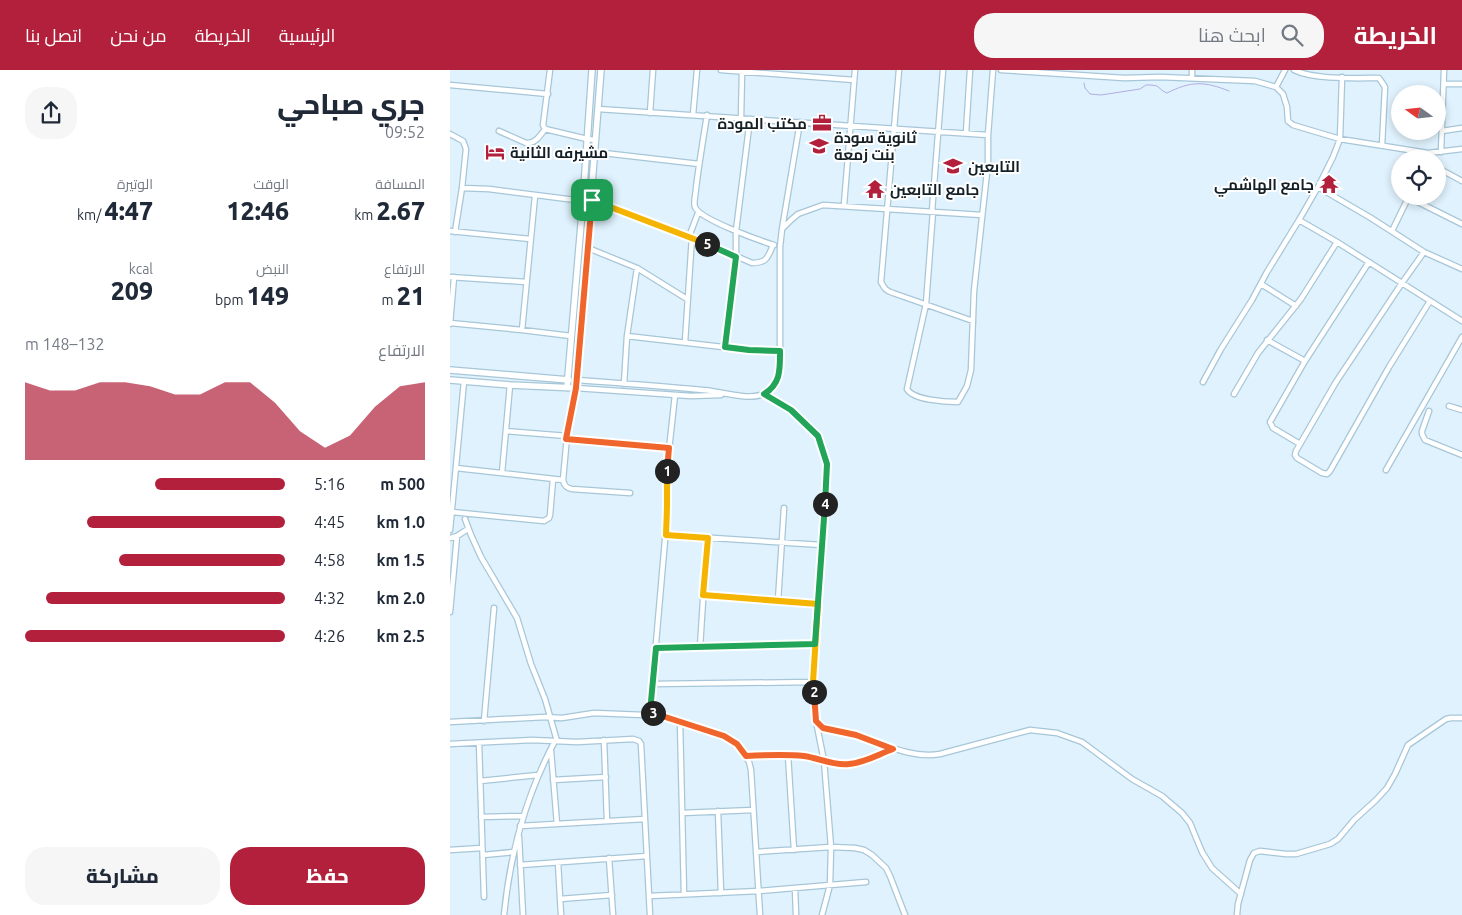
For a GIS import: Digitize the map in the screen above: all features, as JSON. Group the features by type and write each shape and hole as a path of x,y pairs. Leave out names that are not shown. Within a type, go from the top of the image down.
{"street":[{"path":"545,129 543,125 550,70"},
{"path":"567,388 592,70"},
{"path":"601,70 577,380 566,438 563,480 567,488 572,489 630,493"},
{"path":"650,113 653,70"},
{"path":"693,115 697,70"},
{"path":"721,70 854,80"},
{"path":"810,77 811,70"},
{"path":"844,205 855,70"},
{"path":"899,70 881,282 887,291 973,321"},
{"path":"943,70 926,304 907,389 910,393 932,400 958,402 970,376 974,292 988,163 992,70"},
{"path":"966,133 970,70"},
{"path":"1002,70 1058,72 1124,78 1160,77 1255,81 1276,87 1283,94 1288,122 1292,125 1340,139 1411,150"},
{"path":"1192,70 1192,78"},
{"path":"1276,87 1285,70"},
{"path":"1294,70 1318,76 1379,78 1385,87 1382,145"},
{"path":"1444,70 1444,84 1462,84"},
{"path":"741,118 742,72"},
{"path":"1203,382 1318,188 1333,157 1340,139 1342,77"},
{"path":"450,85 548,94"},
{"path":"598,109 988,135"},
{"path":"707,115 694,206 698,213 736,231 780,247"},
{"path":"725,347 736,257 736,231 750,119"},
{"path":"450,370 704,390 751,396 764,394 774,386 780,370 780,247 800,122"},
{"path":"1446,130 1462,128"},
{"path":"545,129 595,140"},
{"path":"499,130 531,144 536,141 545,129"},
{"path":"450,134 463,141 466,148 462,188 453,232 530,239"},
{"path":"1446,152 1462,150"},
{"path":"595,152 699,164"},
{"path":"1446,172 1462,180"},
{"path":"462,188 489,189 583,201"},
{"path":"1318,188 1424,252 1462,269"},
{"path":"522,330 535,196"},
{"path":"592,200 692,237 752,263 764,261 773,245"},
{"path":"782,229 798,214 823,204 982,215"},
{"path":"1392,231 1404,205"},
{"path":"1424,205 1462,224"},
{"path":"684,342 692,237 690,234 698,213"},
{"path":"1299,220 1462,320"},
{"path":"1234,394 1267,340 1296,306 1337,242"},
{"path":"588,248 637,268 687,299"},
{"path":"1424,252 1336,382 1295,453 1297,458 1322,473 1326,474 1330,471 1389,367 1430,301"},
{"path":"1300,444 1272,428 1270,422 1305,361 1369,262"},
{"path":"624,384 627,336 637,268"},
{"path":"526,282 452,277 450,324 571,336"},
{"path":"1261,284 1296,306"},
{"path":"627,336 749,350 780,351"},
{"path":"1386,470 1462,337"},
{"path":"1267,340 1305,361"},
{"path":"450,380 675,395 725,394"},
{"path":"450,530 464,381"},
{"path":"502,473 510,385"},
{"path":"764,394 791,410 815,432 821,440 826,459 827,470 813,682 816,721 824,761 831,847 830,885 822,915"},
{"path":"650,712 666,535 669,448 675,395"},
{"path":"1449,406 1462,410"},
{"path":"1429,411 1422,431 1425,440 1462,455"},
{"path":"506,431 669,448"},
{"path":"456,468 563,480"},
{"path":"450,481 455,478"},
{"path":"452,512 544,521 549,518 550,514 553,479"},
{"path":"778,602 784,508"},
{"path":"465,519 481,557 518,618 556,741 538,775 518,832 504,915"},
{"path":"450,538 468,529"},
{"path":"666,535 822,545"},
{"path":"450,612 457,536"},
{"path":"700,647 708,538"},
{"path":"703,595 818,604"},
{"path":"484,721 494,608"},
{"path":"656,648 815,644"},
{"path":"653,684 813,682"},
{"path":"450,722 562,718 600,713 644,715 650,712 724,736 737,744 746,756 751,770 760,915"},
{"path":"1237,915 1250,860 1254,854 1260,850 1296,854 1330,844 1338,839 1382,794 1395,774 1406,748 1412,741 1446,719 1462,718"},
{"path":"680,721 684,894"},
{"path":"816,721 826,729 856,735 893,749 919,755 933,755 1030,730 1048,731 1074,738 1090,747 1138,783 1162,796 1182,813 1190,822 1202,852 1212,868 1241,894"},
{"path":"450,744 636,739 641,744 650,915"},
{"path":"604,740 607,821"},
{"path":"479,743 484,898"},
{"path":"551,748 557,824"},
{"path":"746,756 806,756 839,764 856,763 893,749"},
{"path":"788,755 794,850"},
{"path":"480,781 538,775"},
{"path":"553,780 606,777"},
{"path":"682,813 754,810"},
{"path":"718,811 721,893"},
{"path":"481,818 523,816"},
{"path":"520,826 645,819"},
{"path":"518,832 524,915"},
{"path":"756,852 831,847 855,848 872,855 880,860 890,876 904,915"},
{"path":"450,850 482,848"},
{"path":"483,855 514,852"},
{"path":"520,865 647,856"},
{"path":"609,858 613,915"},
{"path":"558,862 561,915"},
{"path":"649,896 759,891 866,882"},
{"path":"795,888 796,915"},
{"path":"560,899 612,895"}],"waterway":[{"path":"1084,83 1085,88 1090,94 1101,95 1140,89 1146,85 1157,86 1167,93 1191,84 1212,85 1229,91"}],"place":[{"name":"مكتب المودة","path":"822,123"},
{"name":"ثانوية سودة بنت زمعة","path":"819,146"},
{"name":"مشيرفه الثانية","path":"495,152"},
{"name":"التابعين","path":"953,166"},
{"name":"جامع الهاشمي","path":"1329,184"},
{"name":"جامع التابعين","path":"875,189"}],"route":[{"path":"592,200 576,388 566,439 669,448 666,535 708,538 703,595 818,604 813,682 816,721 823,728 856,735 893,749 856,763 847,764 831,763 806,756 746,756 742,749 731,739 650,712 656,648 815,644 818,604 822,545 827,464 821,440 815,432 791,410 764,394 774,386 778,378 780,351 725,347 736,257 692,237 592,200"}]}
